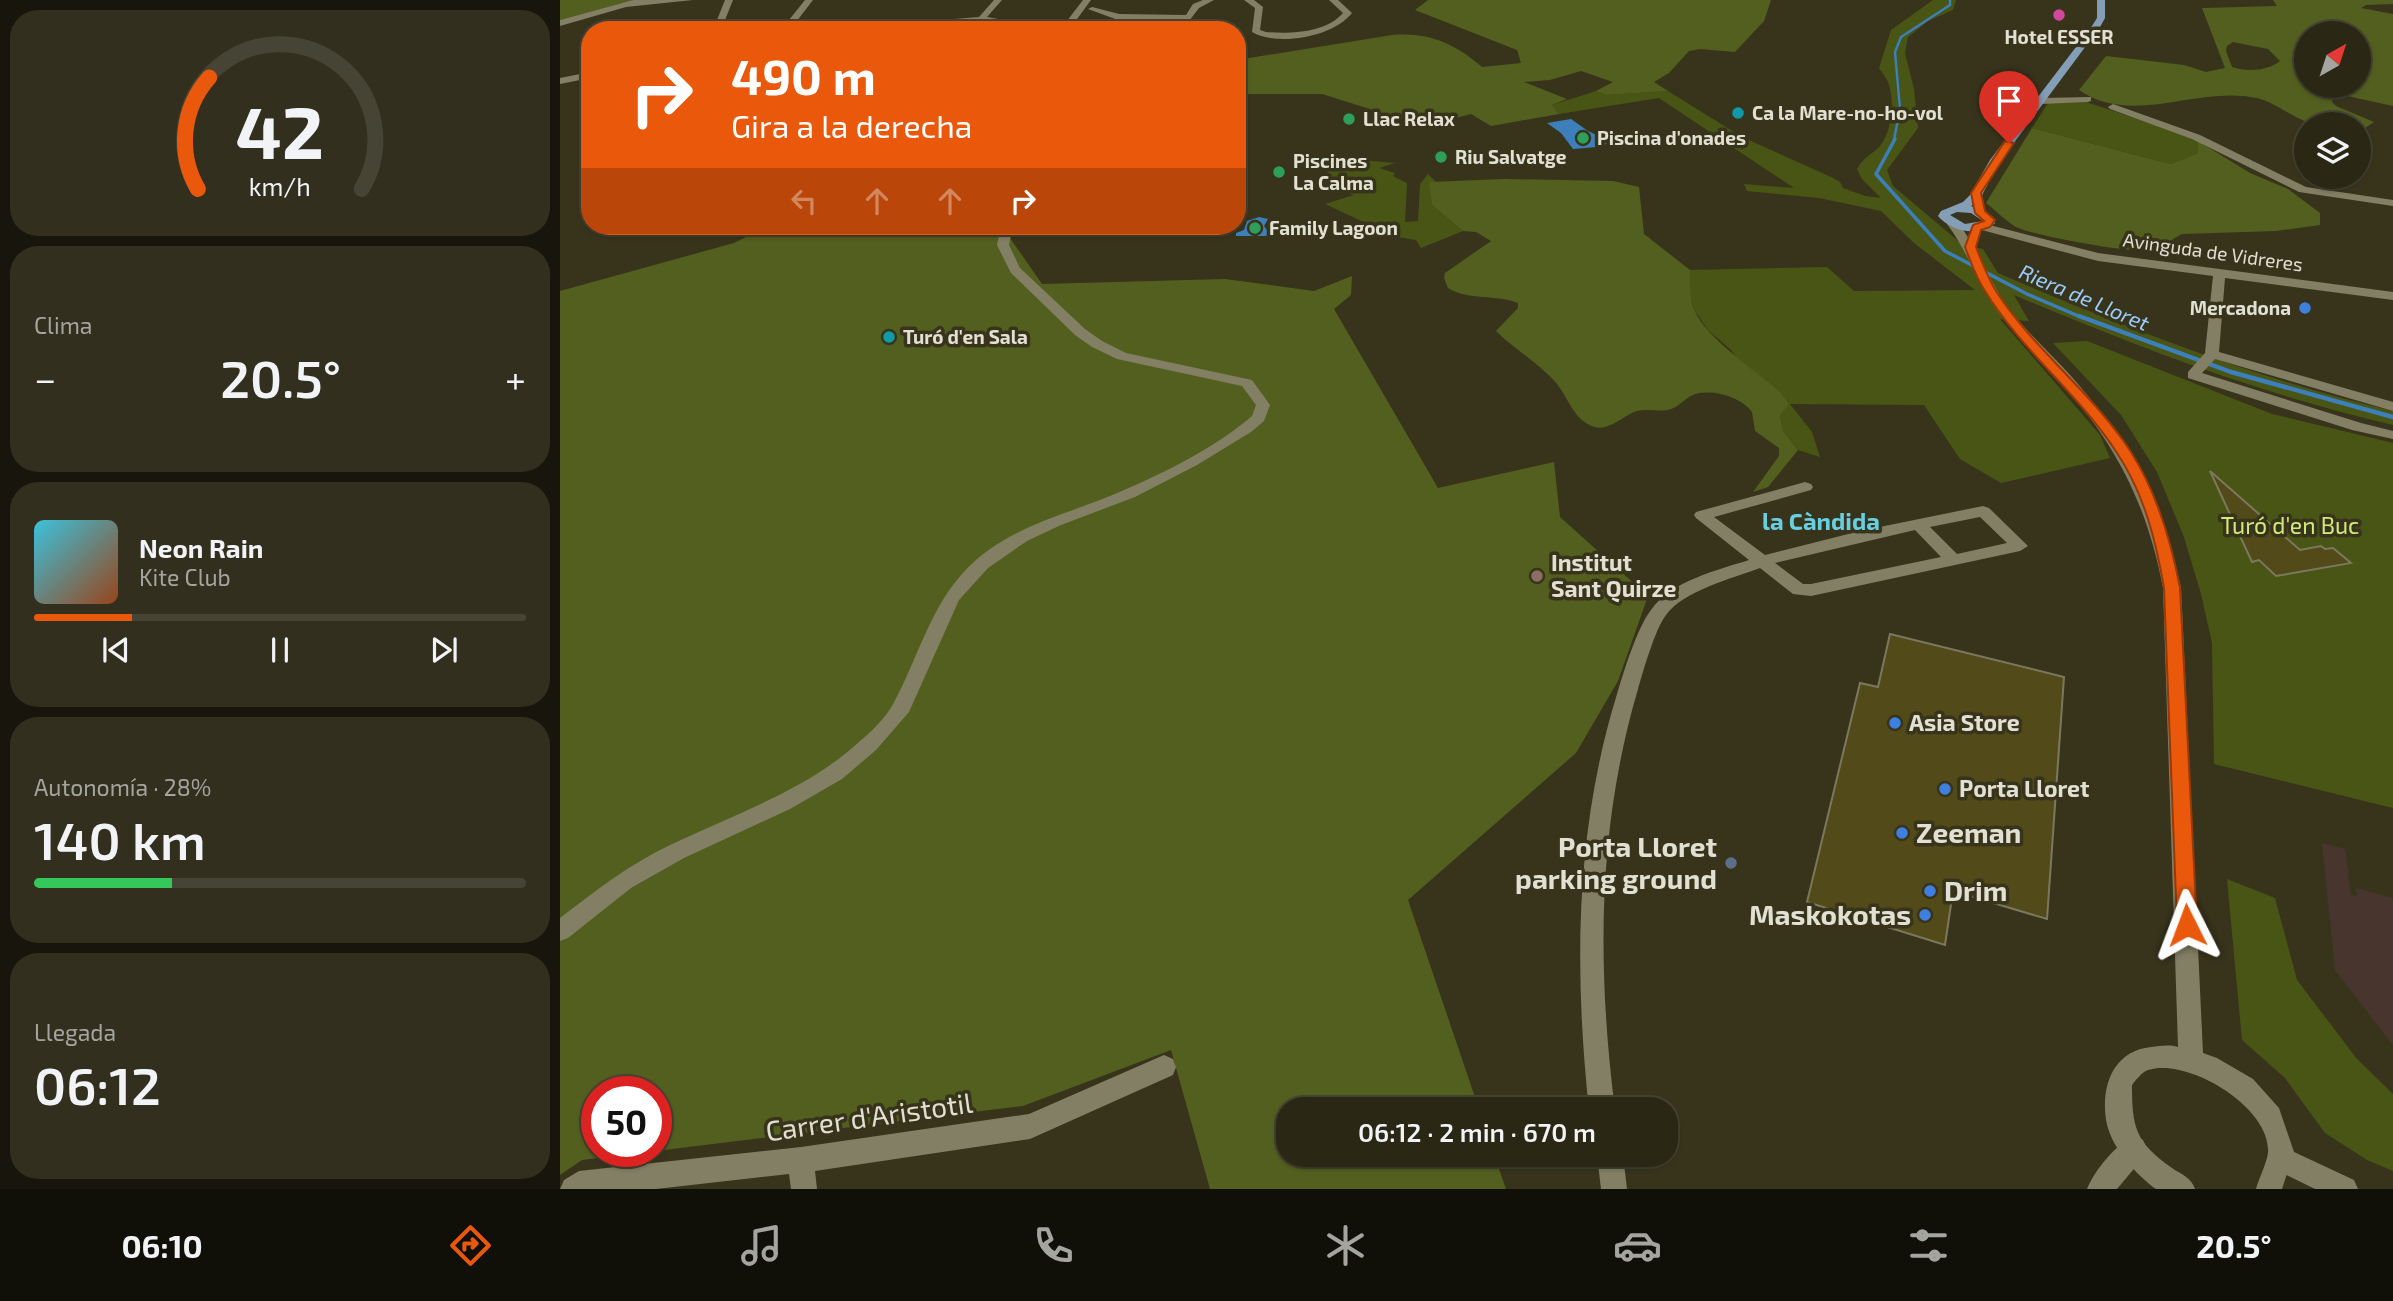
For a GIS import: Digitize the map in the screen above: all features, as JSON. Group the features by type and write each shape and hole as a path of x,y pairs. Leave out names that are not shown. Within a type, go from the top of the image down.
{"main road":[{"path":"1982,221 1953,224 1944,216 1975,197 1994,162 2101,19 2101,0"},
{"path":"1975,197 1982,221"},
{"path":"1958,209 1982,221"}],"street":[{"path":"560,23 642,0"},
{"path":"619,7 689,0"},
{"path":"721,21 729,0"},
{"path":"792,21 809,0"},
{"path":"981,19 998,0"},
{"path":"1186,21 1196,6 1210,0"},
{"path":"1248,0 1259,7 1256,32 1284,37 1301,34 1347,16 1346,9 1333,0"},
{"path":"1072,21 1086,6 1118,17 1189,18"},
{"path":"952,21 995,21"},
{"path":"560,79 581,76"},
{"path":"2041,101 2088,99 2068,93 2057,100"},
{"path":"2113,107 2196,137 2303,190 2393,204"},
{"path":"1970,247 1982,221"},
{"name":"Avinguda de Vidreres","path":"1982,221 2029,238 2098,257 2393,296"},
{"path":"1953,224 1970,247 1989,290 2096,415 2124,453 2144,489 2165,547 2172,588 2191,1058"},
{"path":"560,931 623,882 676,852 783,803 835,774 869,745 899,712 951,597 982,564 1021,537 1055,521 1129,494 1192,463 1259,418 1263,405 1247,383 1122,356 1080,332 1015,270 1003,245 1005,235"},
{"path":"2219,273 2211,355 2196,372 2357,427 2393,435"},
{"path":"2211,355 2393,407"},
{"path":"1601,1097 1591,978 1592,888 1600,810 1618,721 1650,628 1664,604 1684,592 1759,561 1983,511 2021,546 1811,590 1799,590 1759,561 1702,515 1805,487"},
{"path":"1919,525 1952,559"},
{"path":"2182,1189 2152,1170 2134,1149 2120,1125 2115,1102 2118,1083 2122,1074 2145,1058 2166,1055 2191,1058 2225,1073 2254,1098 2275,1128 2281,1159 2278,1176 2269,1189"},
{"name":"Carrer d'Aristotil","path":"573,1189 579,1184 801,1160 1030,1125 1164,1067"},
{"path":"2100,1189 2134,1149"},
{"path":"2281,1159 2345,1189"},
{"path":"801,1160 804,1189"},
{"path":"1611,1167 1614,1189"}],"shaded area":[{"path":"2322,843 2345,849 2351,895 2357,896 2356,888 2393,898 2393,1045 2335,970"}],"green space":[{"path":"560,0 634,0 560,20"},
{"path":"1428,0 1771,0 1764,21 1735,52 1700,49 1689,51 1669,73 1654,82 1668,91 1606,95 1596,91 1613,82 1581,71 1550,80 1524,82 1567,99 1552,105 1559,114 1491,126 1471,114 1448,120 1408,121 1322,94 1246,94 1246,59 1392,35 1429,37 1461,51 1482,67 1521,63 1517,50 1415,10"},
{"path":"1933,0 1956,0 1953,10 1928,21 1908,37 1905,53 1914,89 1918,128 1887,170 1893,186 1963,245 1983,249 1998,273 2193,351 2292,384 2393,411 2393,425 2296,399 2201,368 2014,295 2029,321 2000,319 2100,435 2110,458 2001,483 1960,459 1924,405 1790,404 1812,432 1820,457 1798,450 1783,431 1780,415 1731,350 1708,330 1695,311 1690,296 1690,270 1827,267 1854,291 1975,290 1914,243 1881,211 1819,198 1747,191 1744,184 1794,188 1659,98 1559,114 1552,105 1596,91 1606,95 1668,91 1742,137 1831,177 1840,182 1843,188 1865,196 1881,198 1862,179 1857,169 1862,161 1880,146 1890,124 1890,89 1879,68 1891,30"},
{"path":"2273,0 2393,0 2393,4 2366,5 2361,8 2393,14 2393,106 2356,98 2371,98 2371,21 2294,21 2294,98 2333,98 2332,102 2336,106 2350,112 2294,112 2294,116 2257,98 2235,95 2121,105 2099,100 2079,90 2106,56 2184,65 2206,72 2225,68 2202,8 2277,6","holes":["2233,42 2268,49 2280,61 2257,70 2232,67 2226,51 2227,46"]},
{"path":"2086,102 2186,135 2198,141 2198,153 2171,164 2032,128 2048,103"},
{"path":"2032,128 2171,164 2198,153 2198,141 2250,173 2288,189 2320,213 2320,225 2276,231 2182,234 2173,239 2168,250 2158,252 2093,245 2027,231 2012,225 1986,203"},
{"path":"1359,160 1395,163 1379,168 1395,173 1393,176 1407,183 1405,222 1418,221 1420,184 1428,174 1436,182 1430,182 1432,205 1463,231 1421,248 1416,240 1373,233 1372,226 1325,204 1354,195 1333,188 1322,178 1323,174 1345,163"},
{"path":"1504,179 1613,181 1639,187 1644,234 1690,270 1691,299 1700,320 1720,343 1781,393 1789,404 1780,415 1783,431 1798,450 1768,487 1753,492 1779,456 1779,448 1755,431 1752,412 1741,402 1717,393 1700,393 1690,396 1671,409 1639,411 1610,425 1595,427 1577,415 1550,376 1496,331 1518,308 1518,303 1465,295 1448,288 1445,273 1491,241 1476,232 1463,231 1432,205 1429,182"},
{"path":"750,235 1011,235 1010,238 1042,284 1225,279 1314,291 1352,276 1351,295 1334,309 1438,488 1554,462 1560,517 1648,596 1618,681 1576,753 1408,900 1475,1097 1276,1097 1276,1167 1498,1167 1506,1189 1210,1189 1171,1050 1023,1106 672,1149 672,1076 581,1076 581,1161 560,1175 560,291 734,243"},
{"name":"Turó d'en Buc","path":"2087,341 2272,414 2393,443 2393,808 2214,764 2212,643 2184,537 2157,472 2121,415 2053,343"},
{"path":"2227,879 2275,898 2297,980 2357,1059 2393,1094 2393,1171 2367,1160 2325,1133 2285,1078 2242,1040"}],"water":[{"name":"Piscina d'onades","path":"1571,119 1588,131 1612,142 1597,147 1573,149 1561,133 1547,123"},
{"name":"Family Lagoon","path":"1259,217 1268,219 1264,226 1269,233 1266,236 1236,236 1246,235 1247,221"}],"building":[{"path":"2210,471 2300,550 2321,546 2325,549 2333,548 2351,563 2276,576 2259,560 2252,562"},
{"name":"Porta Lloret","path":"1890,634 2064,677 2047,919 1953,891 1945,945 1807,902 1860,683 1878,687"}],"waterway":[{"name":"Riera de Lloret","path":"1894,140 1900,109 1895,52 1901,37 1950,5 1950,0"},
{"name":"Riera de Lloret","path":"1895,139 1876,174 1945,251 2027,294 2083,318"},
{"name":"Riera de Lloret","path":"2079,316 2231,372 2393,417"}],"place":[{"name":"Hotel ESSER","path":"2059,15"},
{"name":"Ca la Mare-no-ho-vol","path":"1738,113"},
{"name":"Llac Relax","path":"1349,119"},
{"name":"Piscina d'onades","path":"1583,138"},
{"name":"Riu Salvatge","path":"1441,157"},
{"name":"Piscines La Calma","path":"1279,172"},
{"name":"Family Lagoon","path":"1255,228"},
{"name":"Mercadona","path":"2305,308"},
{"name":"Turó d'en Sala","path":"889,337"},
{"name":"Institut Sant Quirze","path":"1537,576"},
{"name":"Asia Store","path":"1895,723"},
{"name":"Porta Lloret","path":"1945,789"},
{"name":"Zeeman","path":"1902,833"},
{"name":"Porta Lloret parking ground","path":"1731,863"},
{"name":"Drim","path":"1930,891"},
{"name":"Maskokotas","path":"1925,915"}],"district":[{"name":"la Càndida","path":"1821,522"}],"route":[{"path":"2009,143 1976,193 1980,213 1988,218 1989,223 1976,228 1970,247 1989,290 2006,313 2096,415 2124,453 2144,489 2165,547 2172,588 2187,925"}]}
